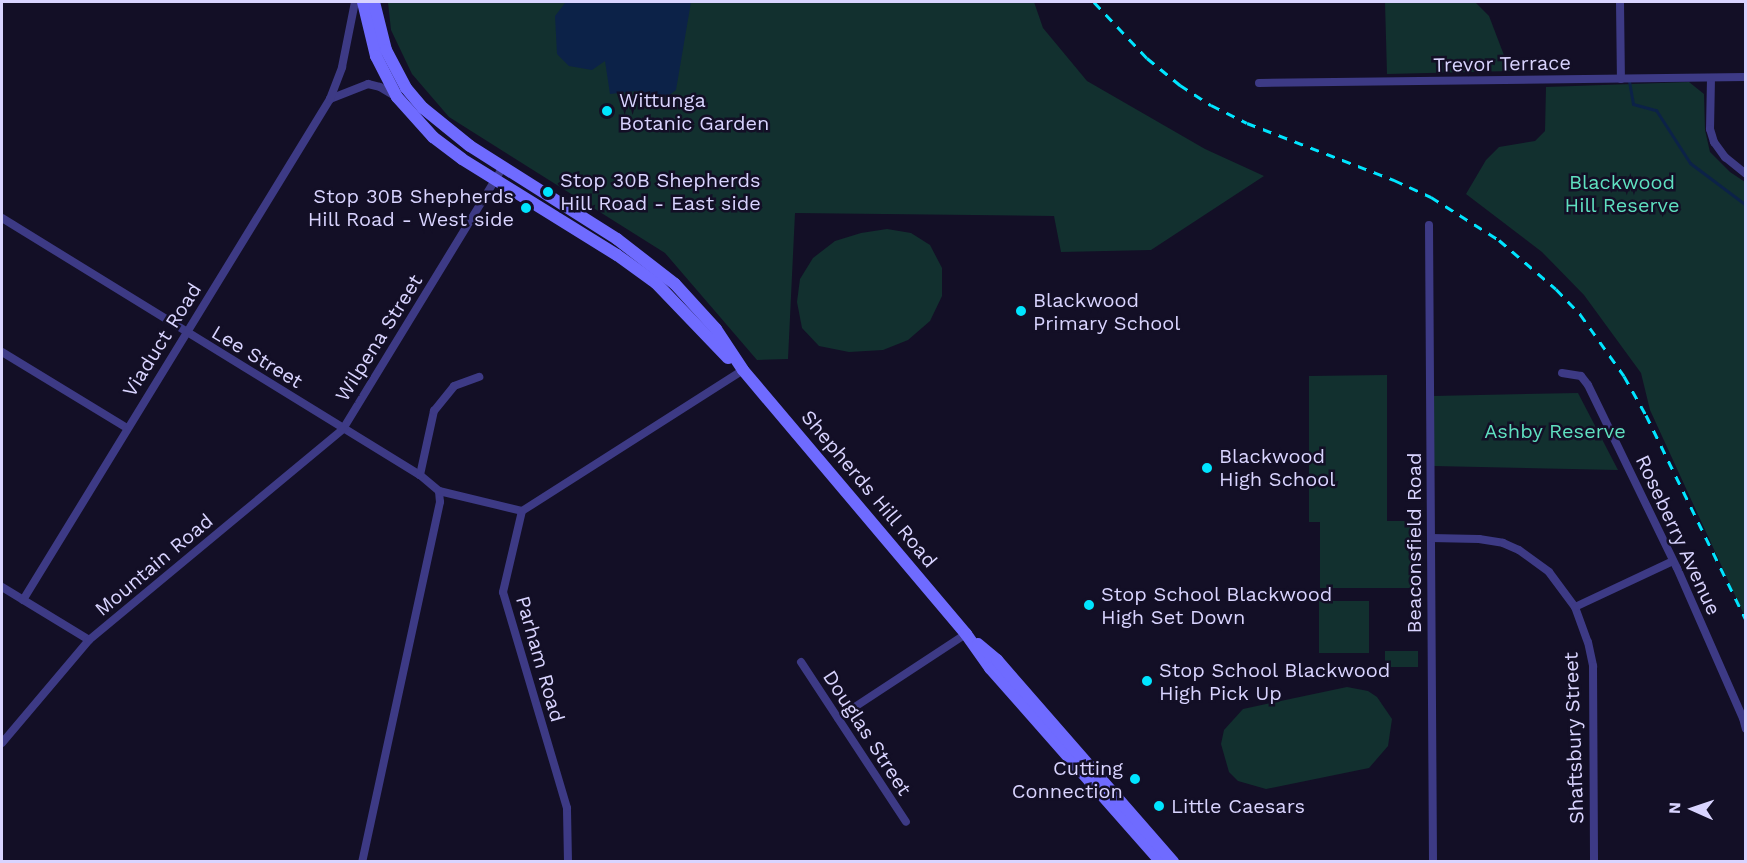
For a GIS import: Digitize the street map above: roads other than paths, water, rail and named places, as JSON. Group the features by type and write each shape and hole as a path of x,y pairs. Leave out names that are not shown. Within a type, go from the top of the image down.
{"main road":[{"name":"Shepherds Hill Road","path":"363,2 375,56 397,98 433,137 496,180 617,255 656,283 742,370"},
{"name":"Shepherds Hill Road","path":"374,2 386,50 406,88 438,122 503,167 617,239 675,284 716,329 742,370 966,634 990,668 1161,861"},
{"name":"Shepherds Hill Road","path":"966,634 997,660 1173,861"}],"street":[{"name":"Viaduct Road","path":"23,600 330,99 342,67 356,2"},
{"path":"1620,2 1621,79"},
{"path":"1711,78 1710,129 1714,142 1725,157 1746,174"},
{"name":"Trevor Terrace","path":"1259,83 1746,78"},
{"path":"330,99 368,84 380,87 397,98"},
{"name":"Wilpena Street","path":"503,167 343,429 420,474 439,490 522,511"},
{"name":"Lee Street","path":"2,218 343,429"},
{"name":"Beaconsfield Road","path":"1429,225 1433,861"},
{"path":"2,352 127,428"},
{"path":"522,511 742,370"},
{"name":"Roseberry Avenue","path":"1562,373 1581,376 1588,385 1673,561 1746,729"},
{"path":"420,474 434,411 454,386 479,377"},
{"name":"Mountain Road","path":"2,743 89,640 343,429"},
{"path":"362,861 440,502 439,490"},
{"name":"Parham Road","path":"522,511 503,592 567,808 568,861"},
{"name":"Shaftsbury Street","path":"1431,538 1479,539 1503,543 1520,550 1549,572 1575,607 1588,642 1593,666 1594,861"},
{"path":"1575,607 1673,561"},
{"path":"2,587 89,640"},
{"path":"837,718 966,634"},
{"name":"Douglas Street","path":"801,662 906,822"}],"water":[{"path":"566,2 691,2 676,90 668,96 654,99 637,91 610,94 605,61 592,70 569,66 557,54 555,16"}],"waterway":[{"path":"1629,81 1633,104 1656,110 1690,163 1746,205"}],"railway":[{"path":"1094,2 1147,58 1180,85 1211,105 1247,123 1394,180 1431,197 1499,240 1556,289 1580,314 1624,376 1646,415 1746,620"}],"place":[{"name":"Wittunga Botanic Garden","path":"607,111"},
{"name":"Stop 30B Shepherds Hill Road - East side","path":"548,192"},
{"name":"Stop 30B Shepherds Hill Road - West side","path":"526,208"},
{"name":"Blackwood Primary School","path":"1021,311"},
{"name":"Blackwood High School","path":"1207,468"},
{"name":"Stop School Blackwood High Set Down","path":"1089,605"},
{"name":"Stop School Blackwood High Pick Up","path":"1147,681"},
{"name":"Cutting Connection","path":"1135,779"},
{"name":"Little Caesars","path":"1159,806"}],"park label":[{"name":"Blackwood Hill Reserve","path":"1622,194"},
{"name":"Ashby Reserve","path":"1555,431"}]}
